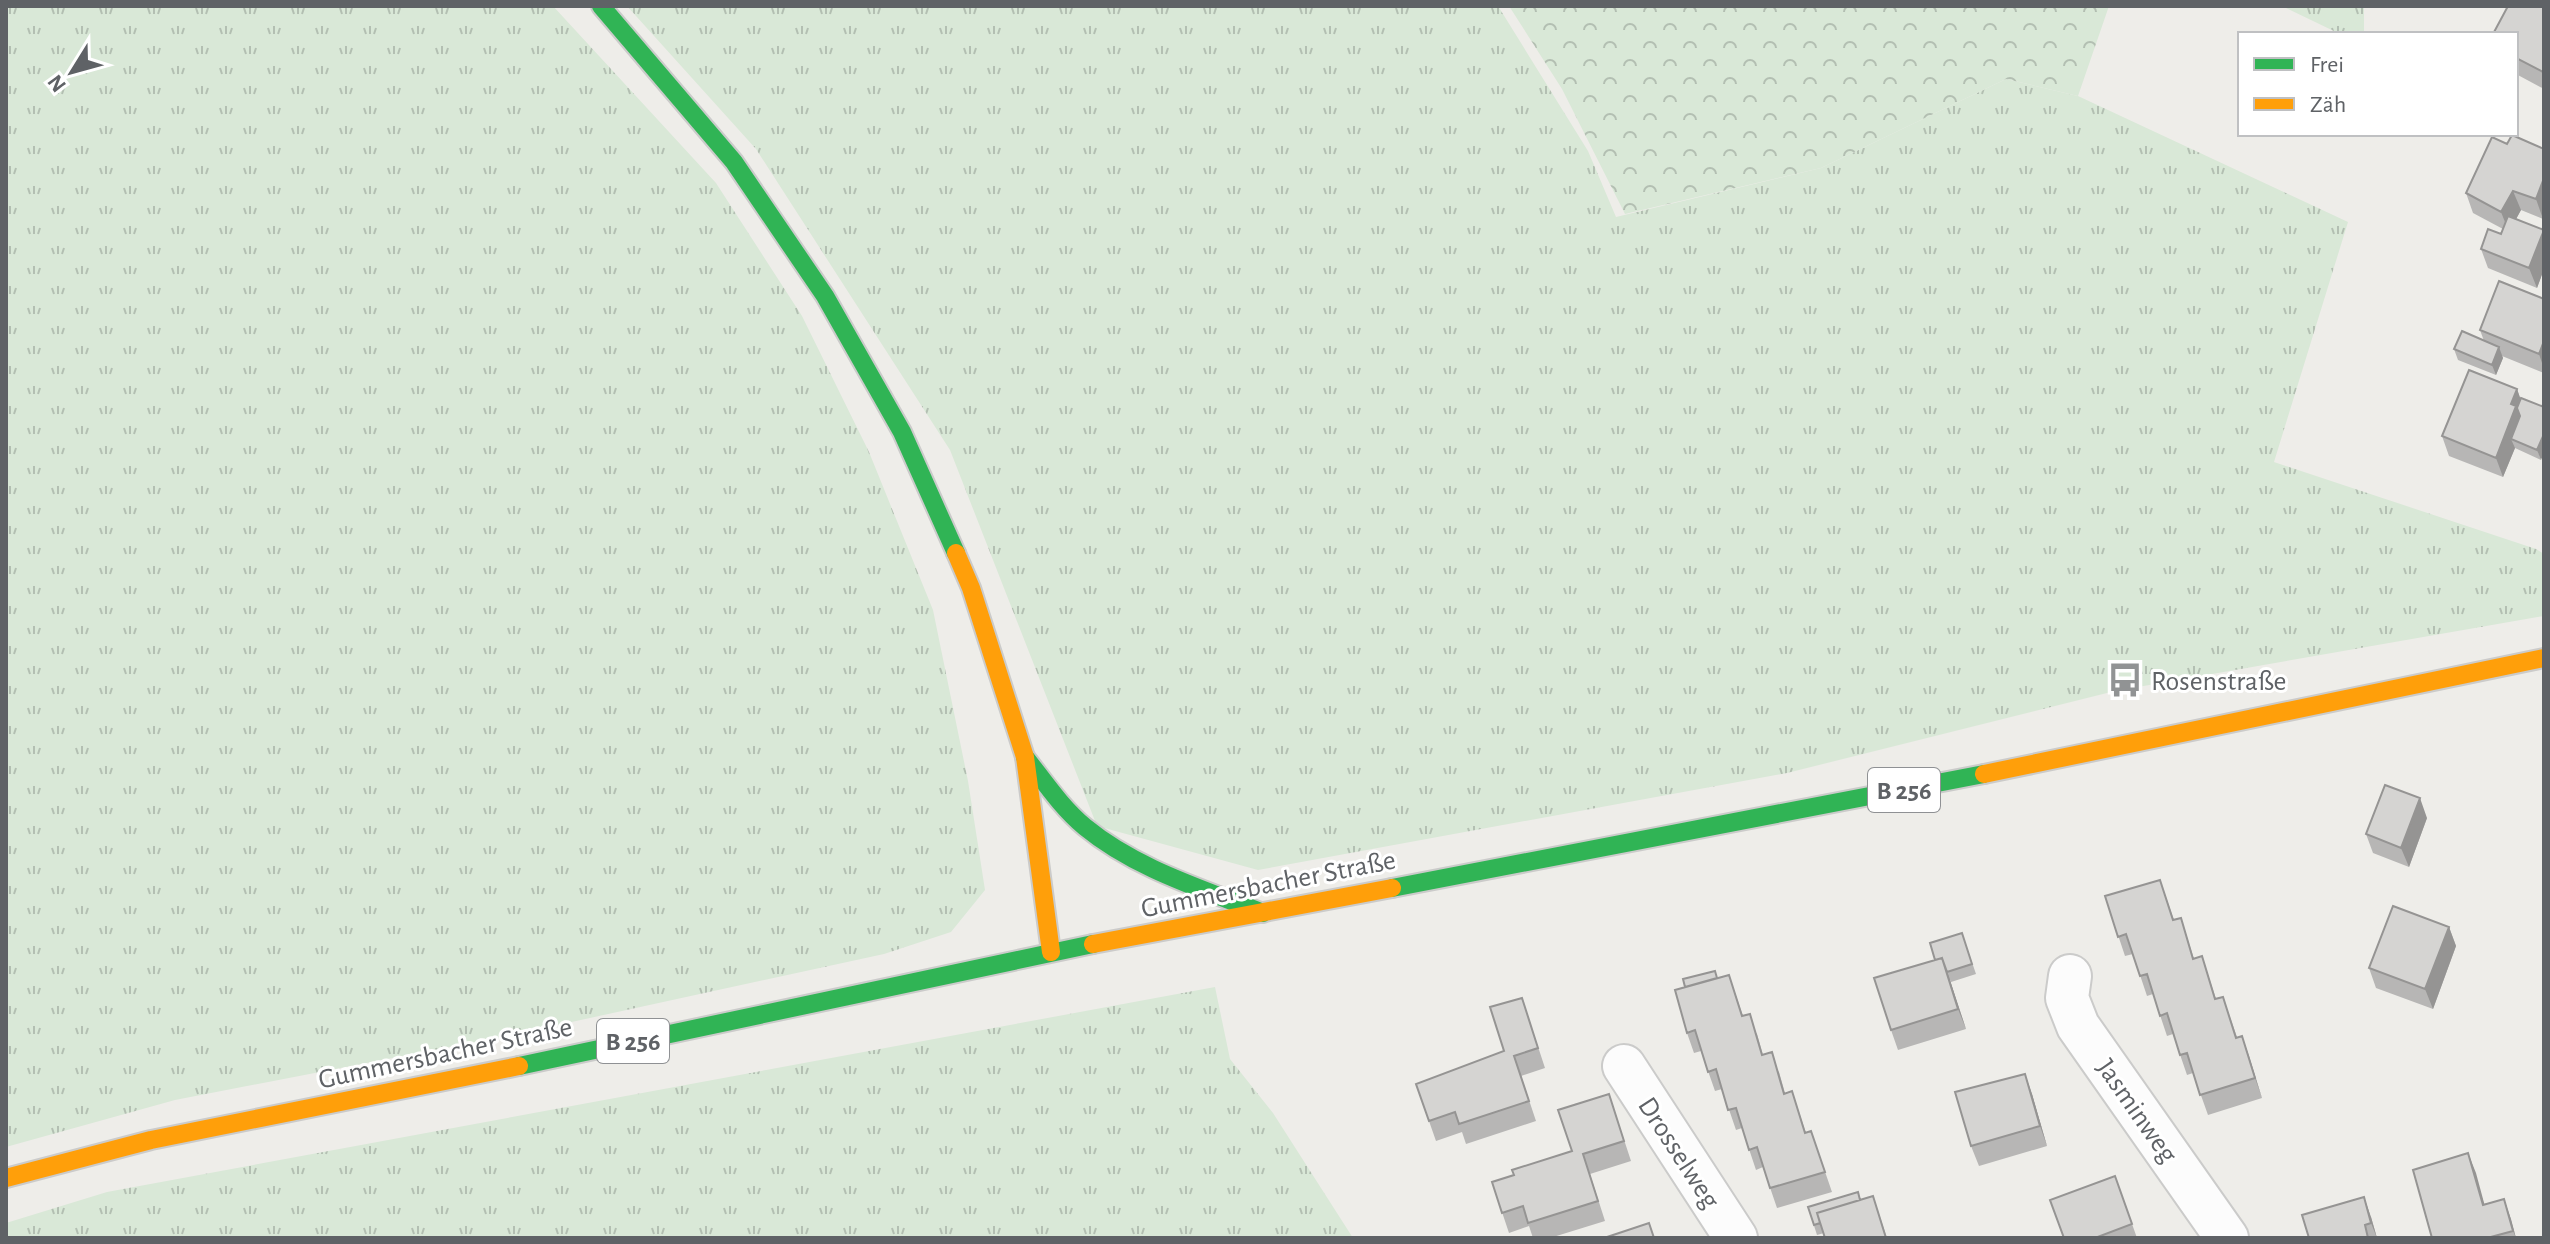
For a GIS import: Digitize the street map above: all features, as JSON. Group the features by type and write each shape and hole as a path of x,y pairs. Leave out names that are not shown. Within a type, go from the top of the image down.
{"main road":[{"path":"601,6 734,162 825,296 902,432 971,588 1025,757 1051,952"},
{"name":"Gummersbacher Straße","path":"6,1178 151,1140 347,1103 1051,952 1789,814 2544,658"},
{"path":"1025,757 1068,812 1101,838 1159,868 1263,913"}],"street":[{"name":"Jasminweg","path":"2070,976 2067,998 2078,1026 2227,1238"},
{"name":"Drosselweg","path":"1624,1066 1736,1238"}],"green space":[{"path":"6,6 553,6 716,183 802,316 869,452 933,610 968,781 985,890 951,932 884,954 521,1033 175,1100 6,1147"},
{"path":"627,6 1498,6 1588,151 1616,217 1821,168 2006,79 2078,96 2348,222 2274,462 2536,549 2544,554 2544,616 2115,691 1787,773 1258,870 1097,826 950,450 756,149"},
{"path":"1509,6 2109,6 2078,96 2006,79 1821,168 1625,214 1562,89"},
{"path":"2282,6 2364,6 2364,32 2336,32"},
{"path":"1215,987 1230,1059 1273,1113 1353,1238 6,1238 6,1223 107,1192"}],"building":[{"path":"2508,6 2544,7 2543,72 2518,59 2518,32 2494,32"},
{"path":"2514,136 2544,149 2544,178 2536,199 2513,191 2501,212 2466,193 2492,137 2507,144"},
{"path":"2508,216 2544,230 2529,268 2481,249 2488,229 2501,234"},
{"path":"2499,281 2544,299 2544,341 2539,354 2480,330"},
{"path":"2462,331 2499,347 2492,365 2454,349"},
{"path":"2469,370 2517,389 2511,404 2516,406 2496,458 2442,436"},
{"path":"2521,398 2544,407 2544,434 2537,450 2511,439 2520,416 2517,408"},
{"path":"2385,785 2420,798 2401,848 2366,834"},
{"path":"2160,880 2173,920 2181,918 2193,959 2202,956 2215,999 2223,997 2236,1038 2242,1036 2255,1078 2200,1095 2187,1053 2180,1055 2167,1013 2160,1016 2147,974 2140,976 2126,934 2118,937 2105,896"},
{"path":"2393,906 2449,927 2425,989 2369,968"},
{"path":"1962,933 1972,964 1947,972 1942,958 1935,960 1930,943"},
{"path":"1942,958 1958,1009 1891,1030 1874,978"},
{"path":"1715,971 1717,978 1685,987 1683,979"},
{"path":"1729,975 1742,1016 1750,1014 1762,1055 1772,1052 1784,1094 1792,1091 1805,1133 1811,1131 1825,1172 1770,1188 1757,1147 1749,1150 1736,1108 1728,1110 1716,1069 1708,1072 1695,1030 1687,1033 1675,990"},
{"path":"1522,998 1538,1048 1514,1056 1529,1101 1459,1124 1455,1112 1429,1121 1416,1084 1504,1051 1490,1007"},
{"path":"2025,1074 2040,1126 1971,1146 1955,1092"},
{"path":"1609,1094 1624,1141 1583,1154 1598,1201 1528,1223 1523,1206 1502,1213 1492,1182 1514,1175 1512,1170 1572,1151 1558,1110"},
{"path":"2468,1153 2483,1205 2504,1199 2513,1231 2487,1238 2432,1238 2413,1170"},
{"path":"2115,1176 2132,1224 2095,1238 2064,1238 2050,1200"},
{"path":"1858,1192 1860,1200 1817,1213 1820,1223 1814,1225 1808,1207"},
{"path":"1873,1196 1886,1238 1825,1238 1817,1213"},
{"path":"2364,1197 2371,1223 2365,1225 2368,1238 2309,1238 2302,1215"},
{"path":"1649,1223 1654,1238 1604,1238"}],"traffic: fast":[{"path":"601,6 734,162 825,296 902,432 956,553"},
{"path":"1025,757 1068,811 1105,842 1171,877 1263,913"},
{"path":"1392,888 1984,774"},
{"path":"519,1066 1093,944"}],"traffic: slow":[{"path":"956,553 971,588 1025,757 1051,952"},
{"path":"1984,774 2544,658"},
{"path":"1093,944 1392,888"},
{"path":"6,1178 151,1140 519,1066"}],"place":[{"name":"Rosenstraße","path":"2125,680"}]}
